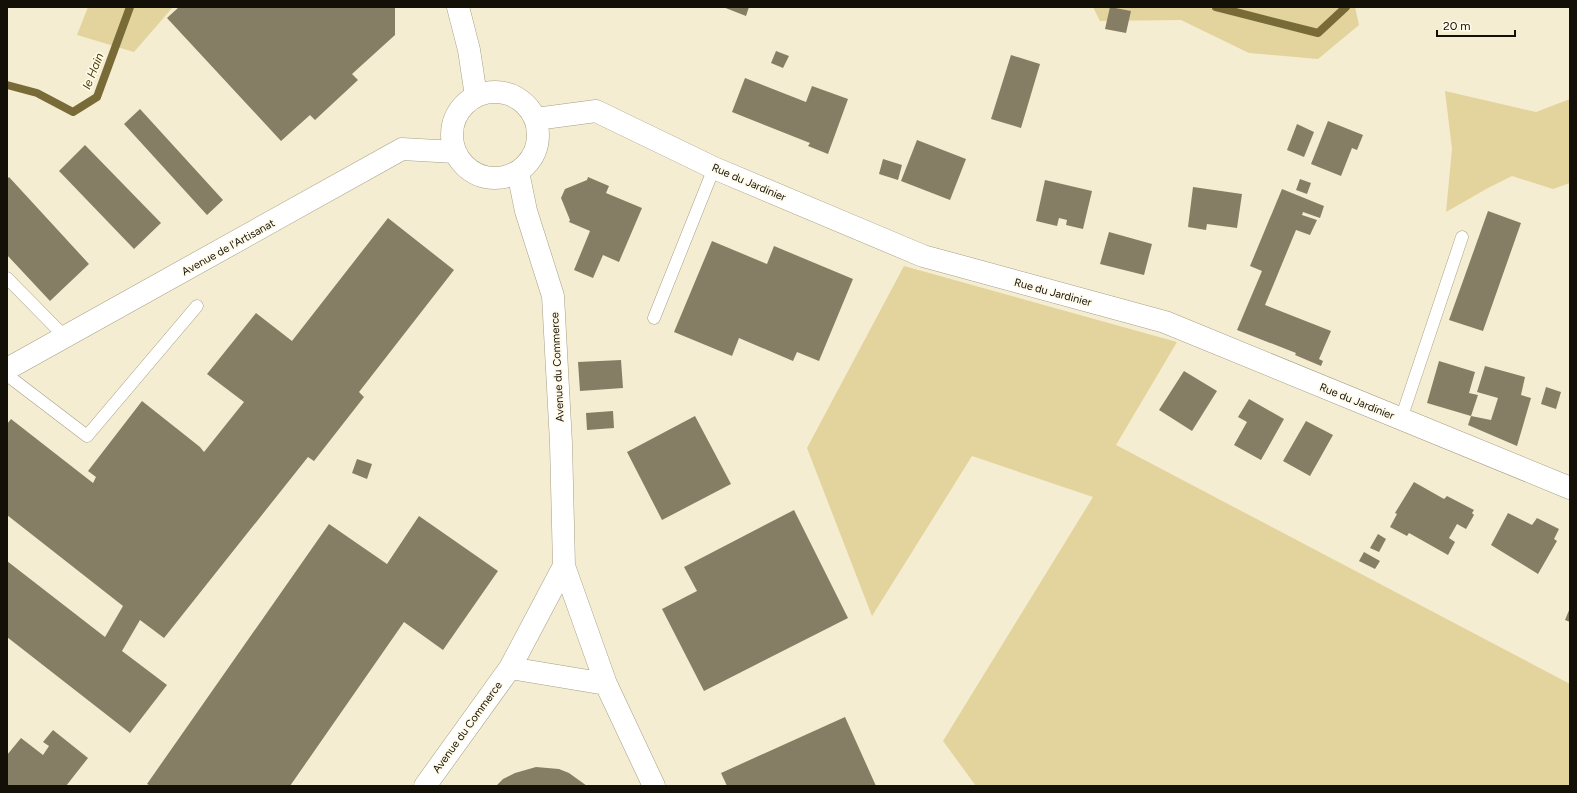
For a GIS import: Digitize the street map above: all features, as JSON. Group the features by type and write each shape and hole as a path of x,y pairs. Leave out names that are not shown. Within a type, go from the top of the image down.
{"street":[{"path":"458,7 468,50 476,96"},
{"path":"487,92 502,92 522,101 536,119 538,128 538,143 532,158 518,172 509,176 494,179 480,176 467,168 455,152 452,141 452,128 457,114 464,105 476,96 487,92"},
{"name":"Rue du Jardinier","path":"536,119 596,111 714,168 924,256 1165,322 1570,488"},
{"name":"Avenue de l'Artisanat","path":"7,369 402,149 455,152"},
{"name":"Avenue du Commerce","path":"518,172 526,211 553,296 561,450 564,566 606,684 654,786"},
{"name":"Avenue du Commerce","path":"425,786 510,668 564,566"},
{"path":"510,668 606,684"}],"lane":[{"path":"654,318 714,168"},
{"path":"1401,419 1462,237"},
{"path":"7,278 65,337"},
{"path":"7,375 87,436 197,306"}],"shaded area":[{"path":"88,7 173,7 134,52 77,35"},
{"path":"1093,7 1355,7 1359,25 1318,59 1249,53 1181,20 1100,21"},
{"path":"1445,91 1536,112 1570,99 1570,183 1553,189 1512,176 1446,212 1452,149"},
{"path":"904,266 1177,342 1116,445 1570,684 1570,786 976,786 943,741 1093,497 972,456 872,616 807,448"}],"building":[{"path":"179,7 395,7 395,35 352,74 358,80 315,120 310,115 281,141 167,18"},
{"path":"723,7 749,7 746,16"},
{"path":"1110,7 1131,11 1126,33 1105,29"},
{"path":"776,51 789,56 783,68 771,63"},
{"path":"1011,55 1040,64 1021,128 991,119"},
{"path":"745,78 806,102 812,86 848,99 828,154 808,146 810,143 732,112"},
{"path":"140,109 223,200 207,215 124,124"},
{"path":"1328,121 1363,135 1357,150 1352,148 1341,176 1311,164"},
{"path":"1297,124 1314,132 1304,157 1287,150"},
{"path":"917,140 966,159 950,200 901,181"},
{"path":"85,145 161,223 134,249 59,171"},
{"path":"883,159 902,165 898,180 879,174"},
{"path":"9,177 89,264 50,301 7,255 7,179"},
{"path":"588,177 609,186 606,193 642,208 619,262 603,255 593,278 574,270 590,231 569,222 570,220 561,198 565,189 587,180"},
{"path":"1300,179 1311,183 1307,194 1296,190"},
{"path":"1045,180 1092,191 1083,229 1066,225 1067,220 1059,218 1057,226 1036,221"},
{"path":"1193,187 1242,194 1237,228 1207,224 1206,230 1188,227"},
{"path":"1282,189 1324,206 1320,218 1303,212 1302,215 1317,220 1310,235 1296,230 1265,305 1331,331 1319,359 1323,361 1321,366 1295,355 1296,353 1237,330 1262,271 1250,266"},
{"path":"1488,211 1521,223 1483,331 1449,320"},
{"path":"388,218 454,270 359,392 364,397 314,461 308,457 164,638 140,620 122,651 167,685 130,733 7,637 7,561 105,637 123,606 7,515 7,424 11,419 93,483 96,477 88,471 142,401 200,447 204,452 244,402 207,374 256,313 292,341"},
{"path":"1109,232 1152,244 1144,275 1100,264"},
{"path":"712,241 767,264 774,246 853,279 819,361 797,352 793,361 739,338 732,356 674,332"},
{"path":"621,360 623,388 580,391 578,362"},
{"path":"1439,361 1475,372 1469,393 1478,395 1471,416 1427,403"},
{"path":"1485,366 1525,377 1521,395 1531,398 1517,446 1468,425 1471,416 1491,420 1498,398 1477,392"},
{"path":"1184,371 1217,391 1192,431 1159,410"},
{"path":"1546,387 1561,392 1556,409 1541,404"},
{"path":"1249,399 1284,419 1261,460 1234,445 1247,422 1238,417"},
{"path":"613,411 614,428 587,430 586,413"},
{"path":"695,416 731,484 662,520 627,452"},
{"path":"1306,421 1333,435 1310,476 1283,461"},
{"path":"357,459 372,464 367,479 352,473"},
{"path":"1414,482 1444,499 1447,496 1474,510 1472,513 1474,515 1466,529 1457,524 1449,538 1455,542 1448,555 1409,533 1407,536 1390,527 1397,514 1395,513"},
{"path":"794,510 848,618 704,691 662,609 697,591 684,567"},
{"path":"1508,513 1532,525 1537,518 1559,529 1554,539 1557,541 1538,574 1491,545"},
{"path":"419,516 498,571 443,650 404,622 290,786 151,786 147,784 329,524 387,564"},
{"path":"1378,534 1386,539 1379,552 1370,548"},
{"path":"1364,552 1380,561 1375,569 1359,561"},
{"path":"1570,608 1570,622 1565,620"},
{"path":"845,717 876,786 727,786 721,773"},
{"path":"53,730 88,758 66,786 7,786 7,755 21,738 43,755 49,746 43,742"},
{"path":"536,767 559,769 569,773 587,786 496,786 503,779 515,773"}],"waterway":[{"name":"le Hain","path":"7,85 37,93 73,112 97,97 130,7"},
{"name":"le Hain","path":"1216,7 1318,33 1346,7"}]}
